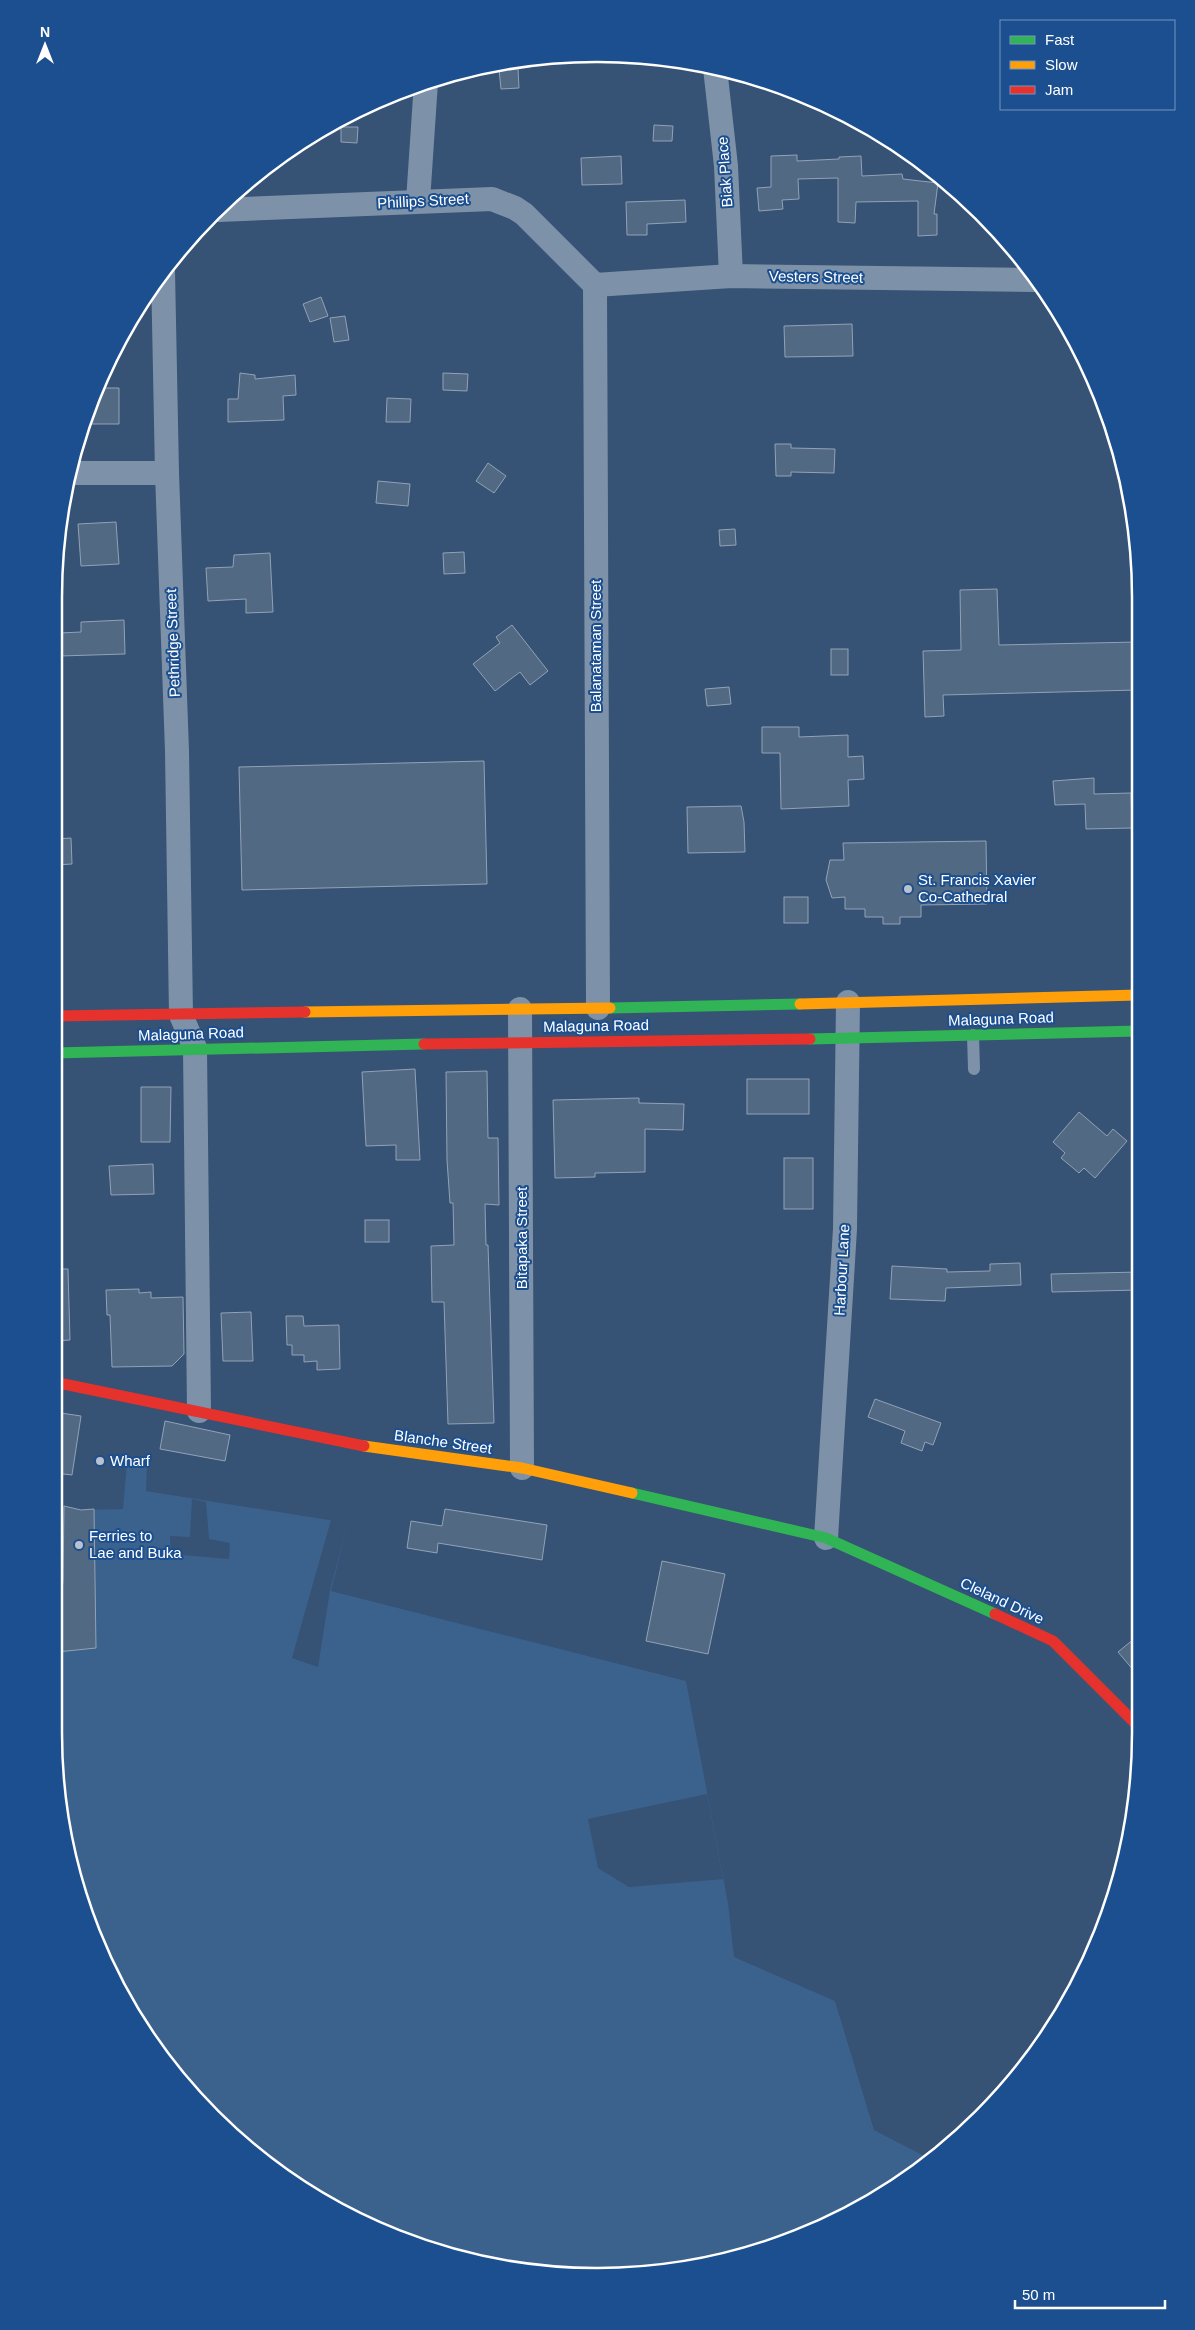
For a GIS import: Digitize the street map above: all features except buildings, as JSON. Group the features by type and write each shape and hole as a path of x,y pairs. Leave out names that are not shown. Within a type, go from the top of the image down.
{"street":[{"name":"Biak Place","path":"716,76 726,166 731,276"},
{"path":"418,201 425,91"},
{"name":"Phillips Street","path":"229,210 492,199 515,208 524,214 595,285"},
{"name":"Vesters Street","path":"595,285 731,276 1028,280"},
{"name":"Balanataman Street","path":"595,285 598,1008"},
{"name":"Pethridge Street","path":"163,286 167,473 177,751 181,1015"},
{"path":"78,473 167,473"},
{"name":"Malaguna Road","path":"62,1016 598,1008 1132,995"},
{"name":"Harbour Lane","path":"826,1538 844,1230 848,1002"},
{"name":"Bitapaka Street","path":"520,1009 522,1468"},
{"path":"181,1015 195,1048 199,1411"},
{"name":"Malaguna Road","path":"62,1053 195,1048 521,1042 846,1039 1132,1031"},
{"name":"Blanche Street","path":"62,1384 361,1446 522,1468 826,1538"},
{"name":"Cleland Drive","path":"826,1538 1052,1641 1132,1720"}],"lane":[{"path":"973,1035 974,1069"}],"water":[{"path":"127,1462 147,1465 146,1491 348,1523 331,1591 686,1681 728,1903 734,1957 835,2001 874,2130 924,2156 865,2196 802,2227 769,2239 702,2257 667,2263 598,2268 528,2263 459,2249 426,2239 393,2227 330,2196 272,2157 219,2111 195,2085 173,2058 134,2000 103,1937 81,1871 73,1837 67,1802 62,1732 62,1506 81,1510 123,1509"}],"pier":[{"path":"192,1499 206,1502 209,1539 230,1543 229,1559 171,1554 170,1536 190,1537"},
{"path":"62,1505 64,1506 62,1580"},
{"path":"331,1520 348,1523 330,1590 318,1667 292,1658"},
{"path":"707,1794 723,1879 629,1887 598,1868 588,1819"}],"traffic: fast":[{"path":"610,1008 800,1004"},
{"path":"810,1039 1132,1031"},
{"path":"62,1053 424,1044"},
{"path":"632,1493 826,1538 995,1614"}],"traffic: slow":[{"path":"800,1004 1132,995"},
{"path":"305,1012 610,1008"},
{"path":"364,1446 522,1468 632,1493"}],"traffic: jam":[{"path":"62,1016 305,1012"},
{"path":"424,1044 810,1039"},
{"path":"62,1384 364,1446"},
{"path":"995,1614 1053,1641 1132,1720"}],"place":[{"name":"St. Francis Xavier Co-Cathedral","path":"908,889"},
{"name":"Wharf","path":"100,1461"},
{"name":"Ferries to Lae and Buka","path":"79,1545"}]}
